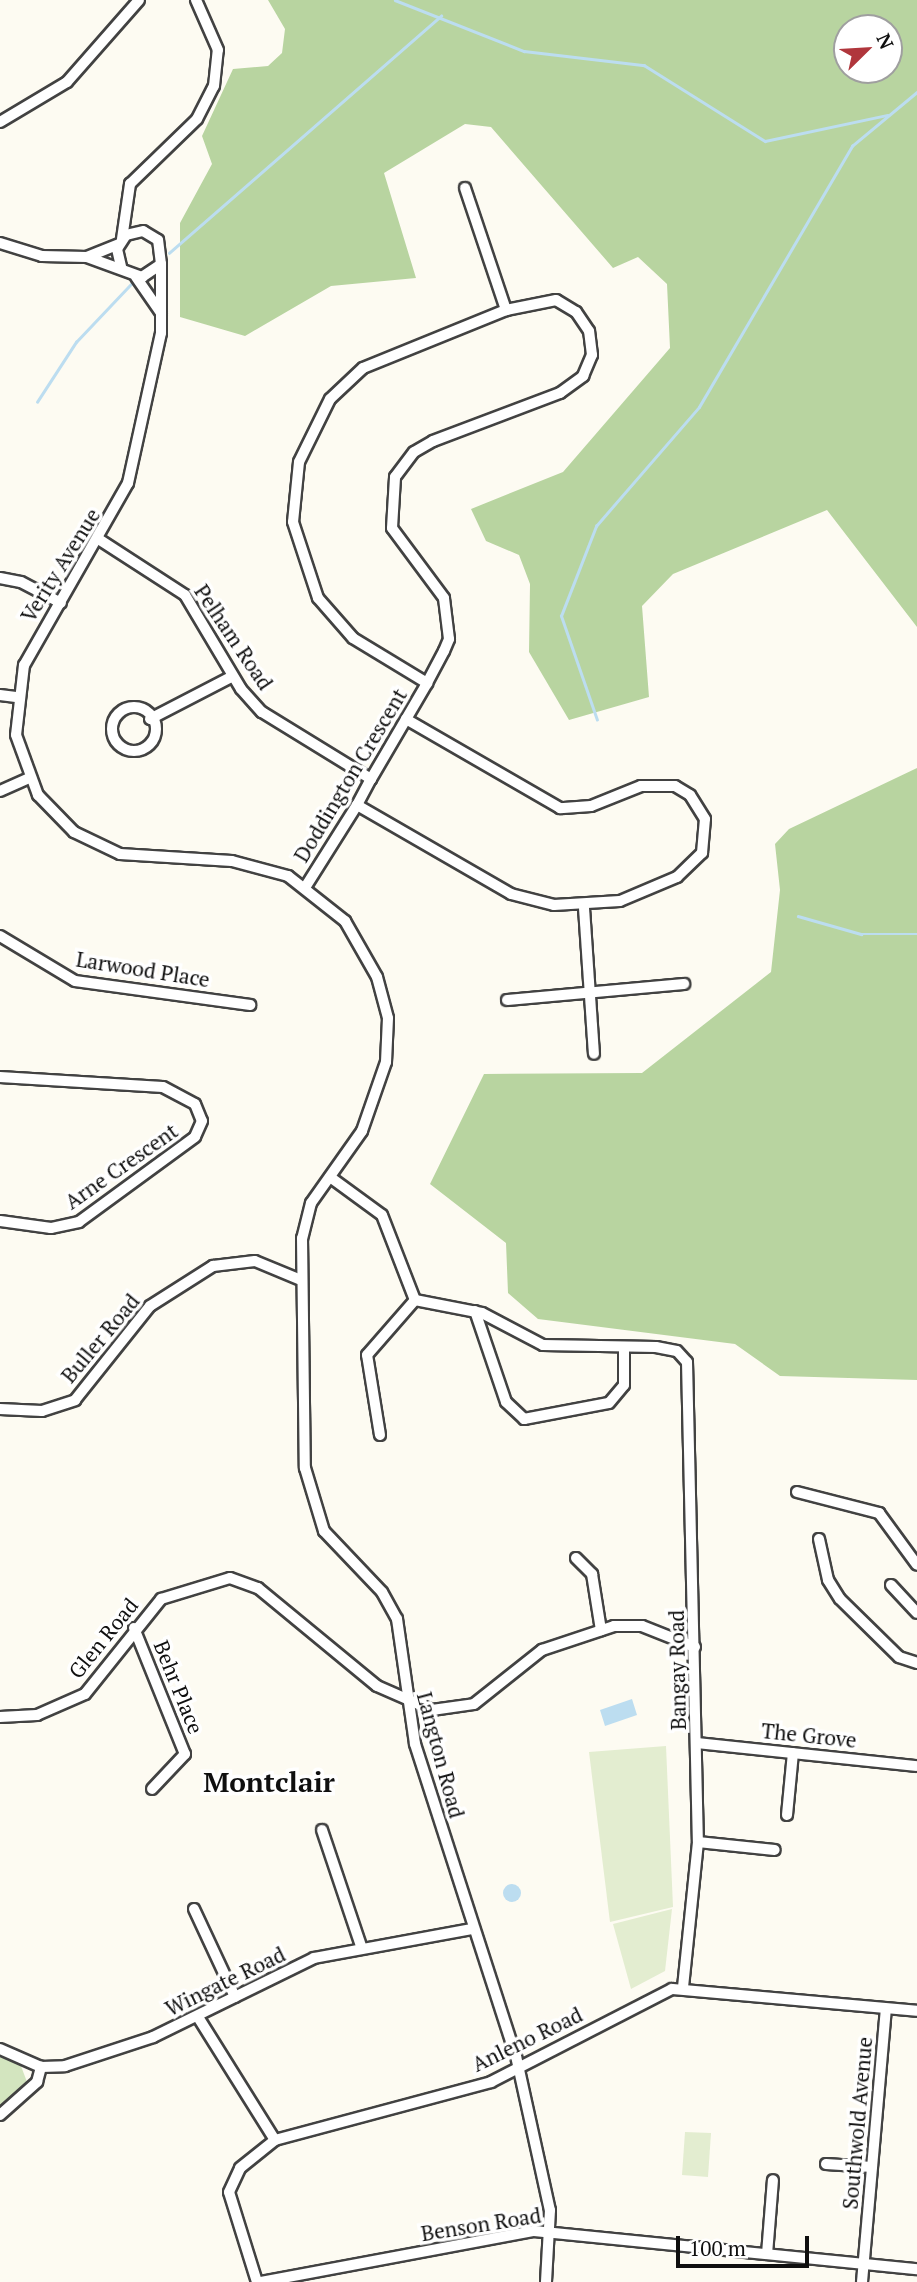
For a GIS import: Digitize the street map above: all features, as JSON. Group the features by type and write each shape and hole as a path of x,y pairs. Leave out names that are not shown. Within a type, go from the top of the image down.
{"street":[{"path":"0,122 67,82 139,0"},
{"path":"121,267 120,241 125,209 136,174 197,119 214,86 218,50 196,0"},
{"path":"465,188 506,310"},
{"path":"125,209 137,231 158,240 161,264 136,277"},
{"path":"87,257 137,231"},
{"path":"0,243 42,256 87,257 121,267 136,277 161,314"},
{"name":"Verity Avenue","path":"161,264 161,314 135,463 100,540 35,642 16,697 16,734 29,778 52,814 95,845 147,858 256,865 306,887 359,939 388,1017 376,1095 362,1131 330,1177"},
{"name":"Doddington Crescent","path":"306,887 427,683 449,639 449,614 392,528 395,477 414,452 432,441 569,389 592,355 589,331 566,305 544,299 506,310 363,368 330,399 299,462 293,522 318,598 361,644 427,683"},
{"name":"Pelham Road","path":"100,540 185,595 233,676 270,718 371,779"},
{"path":"0,578 21,582 61,603"},
{"path":"150,719 233,676"},
{"path":"0,695 16,697"},
{"path":"133,704 150,719 150,750 127,751 115,727 118,708 133,704"},
{"path":"357,804 511,894 584,908 620,901 694,865 707,837 690,795 662,784 591,806 561,808 406,719"},
{"path":"0,791 29,778"},
{"path":"584,908 594,1054"},
{"name":"Larwood Place","path":"0,936 75,981 250,1005"},
{"path":"507,1000 589,990 684,984"},
{"name":"Arne Crescent","path":"0,1077 163,1087 195,1104 202,1121 195,1137 79,1222 51,1228 0,1221"},
{"path":"330,1177 382,1215 415,1300"},
{"name":"Langton Road","path":"330,1177 306,1218 301,1280 310,1494 324,1531 395,1611 405,1701 516,2070 551,2231 546,2282"},
{"name":"Buller Road","path":"0,1409 42,1411 75,1400 150,1306 213,1266 255,1261 301,1280"},
{"path":"415,1300 475,1311 543,1345 624,1348 624,1385 609,1403 524,1419 506,1402 475,1311"},
{"path":"380,1435 366,1359 415,1300"},
{"name":"Bangay Road","path":"624,1348 681,1354 691,1392 698,1842 683,1988"},
{"path":"797,1492 880,1513 917,1565"},
{"path":"819,1539 828,1580 841,1599 898,1657 917,1662"},
{"path":"576,1558 592,1574 601,1630"},
{"name":"Glen Road","path":"0,1717 37,1716 85,1694 134,1628 169,1594 237,1579 405,1701"},
{"path":"891,1586 917,1612"},
{"path":"405,1701 432,1710 474,1704 542,1650 601,1630 642,1626 695,1647"},
{"name":"Behr Place","path":"134,1628 186,1754 152,1789"},
{"name":"The Grove","path":"697,1743 917,1766"},
{"path":"787,1815 793,1753"},
{"path":"323,1830 361,1947"},
{"path":"698,1842 775,1850"},
{"path":"194,1909 235,1997"},
{"name":"Wingate Road","path":"41,2067 141,2042 198,2017 314,1958 361,1947 472,1929"},
{"name":"Anleno Road","path":"259,2282 229,2192 240,2168 275,2140 516,2070 654,1994 683,1988 917,2011"},
{"name":"Southwold Avenue","path":"862,2282 886,2009"},
{"path":"198,2017 275,2140"},
{"path":"0,2049 41,2067 37,2082 0,2115"},
{"path":"826,2164 872,2168"},
{"path":"767,2254 773,2180"},
{"name":"Benson Road","path":"259,2282 551,2231 917,2269"}],"green space":[{"path":"268,0 917,0 917,627 827,510 673,574 642,606 649,697 569,720 529,652 530,584 519,555 486,541 471,509 563,472 670,348 667,284 638,257 613,268 491,127 465,124 384,173 416,278 331,286 245,336 180,317 180,223 212,164 202,136 233,69 268,66 282,53 285,29"},
{"path":"917,768 917,1380 780,1376 735,1344 538,1319 508,1293 506,1243 430,1184 484,1074 642,1073 771,972 780,890 775,844 789,829"},
{"path":"666,1746 673,1907 610,1922 589,1752"},
{"path":"672,1909 665,1971 631,1989 613,1924"},
{"path":"0,2056 21,2066 27,2082 0,2108"},
{"path":"685,2132 711,2133 708,2177 682,2175"}],"water":[{"path":"632,1699 637,1715 605,1726 600,1710"},
{"path":"512,1884 518,1887 521,1893 518,1899 512,1902 506,1899 503,1893 506,1887"}],"waterway":[{"path":"395,0 524,51 644,65 765,141 887,115"},
{"path":"169,253 441,16"},
{"path":"597,720 561,616 596,526 699,407 852,146 917,92"},
{"path":"37,402 76,342 131,284"},
{"path":"798,916 861,934 917,934"}],"district":[{"name":"Montclair","path":"269,1782"}]}
